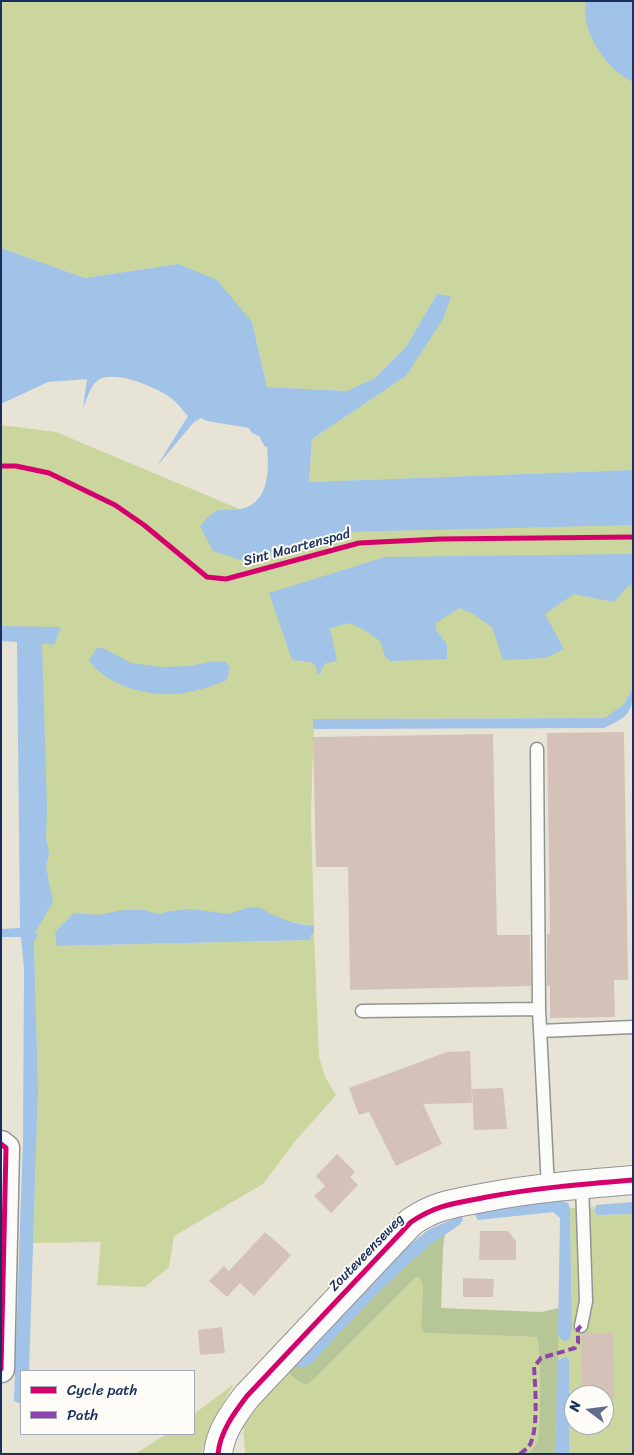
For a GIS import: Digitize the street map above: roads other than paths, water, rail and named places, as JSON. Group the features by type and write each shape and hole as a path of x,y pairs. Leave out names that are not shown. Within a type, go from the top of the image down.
{"street":[{"path":"1,1144 6,1148 1,1369"},
{"name":"Zouteveenseweg","path":"218,1454 219,1442 234,1414 248,1396 411,1222 426,1212 441,1206 513,1192 633,1180"}],"lane":[{"path":"537,749 539,1009 548,1188"},
{"path":"362,1011 539,1009"},
{"path":"540,1031 633,1027"},
{"path":"581,1326 586,1301 582,1184"}],"water":[{"path":"586,1 633,1 633,82 613,68 597,48 587,25"},
{"path":"1,248 85,278 178,264 217,280 252,322 267,387 347,391 375,378 406,347 437,294 451,296 443,319 406,376 312,439 309,482 633,470 633,525 342,532 247,562 213,551 200,526 214,512 241,509 258,500 266,484 267,446 265,447 259,436 252,433 249,428 207,421 201,418 194,422 157,466 188,416 166,395 147,385 124,378 104,378 97,381 83,408 87,379 48,382 1,404"},
{"path":"633,554 633,585 629,585 614,602 574,594 545,614 564,649 545,658 503,660 492,627 473,614 459,608 436,623 436,630 447,644 447,659 391,661 385,657 381,642 366,631 350,623 330,628 337,661 326,663 321,673 317,673 316,666 311,662 292,660 269,593 385,557"},
{"path":"1,626 61,627 54,645 42,643 47,808 46,837 49,853 46,867 53,902 35,933 38,935 34,941 38,1089 29,1370 20,1370 20,1404 14,1401 23,1141 24,969 21,937 1,937 1,929 20,928 17,642 1,641"},
{"path":"97,648 103,648 131,663 161,667 190,666 214,661 225,662 230,667 227,680 200,690 171,694 144,692 118,684 97,669 89,660"},
{"path":"633,687 632,703 627,714 604,728 313,729 313,719 605,718 624,704"},
{"path":"259,907 285,920 314,926 314,934 311,934 311,940 57,946 55,932 74,913 98,915 124,910 145,910 157,914 192,909 228,914 247,908"},
{"path":"562,1201 568,1203 570,1208 572,1330 569,1340 563,1341 558,1335 560,1218 553,1212 478,1220 474,1213 480,1207"},
{"path":"633,1202 633,1214 597,1215 594,1211 596,1205"},
{"path":"459,1216 463,1220 460,1223 434,1242 383,1287 311,1364 303,1368 298,1367 298,1360 388,1262 428,1230"},
{"path":"565,1357 569,1359 569,1385 564,1385 564,1435 569,1435 569,1454 556,1454 558,1360"}]}
